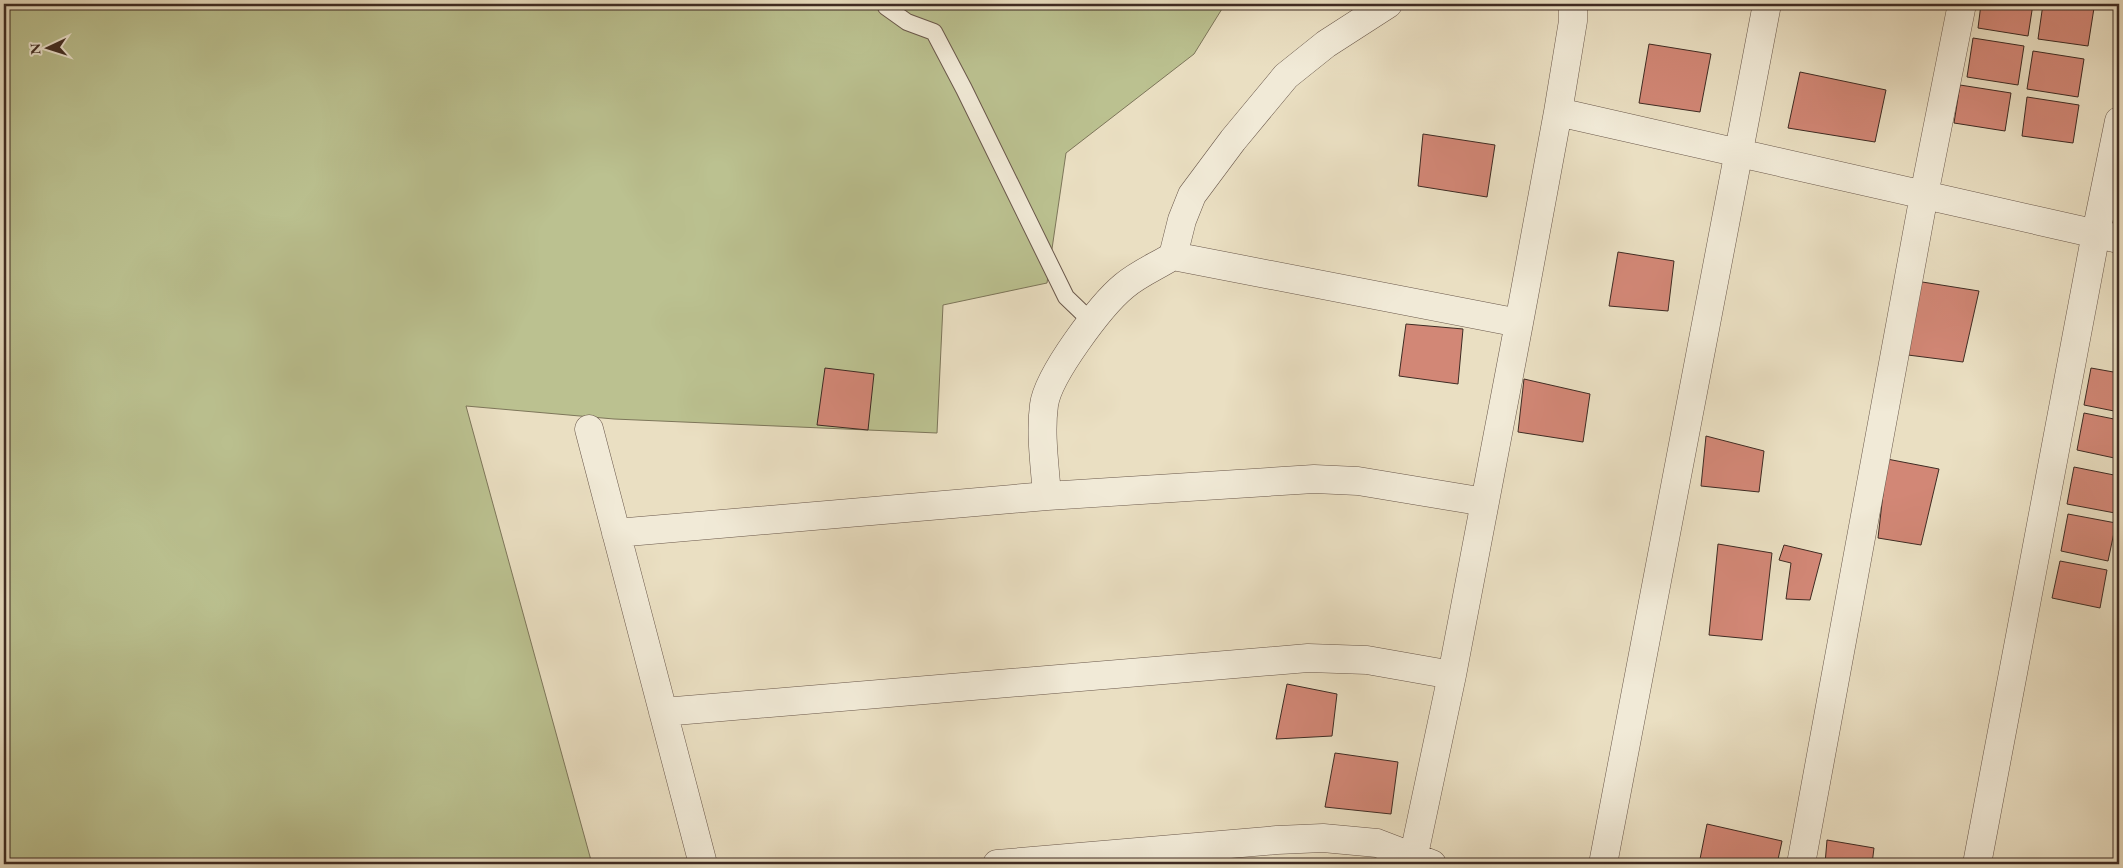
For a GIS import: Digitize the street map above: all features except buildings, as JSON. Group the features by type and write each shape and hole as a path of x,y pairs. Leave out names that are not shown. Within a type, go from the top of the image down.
{"street":[{"path":"1047,496 1043,438 1044,403 1061,364 1092,322 1124,286 1172,256 1182,220 1192,195 1233,140 1286,76 1326,44 1388,4"},
{"path":"997,864 1268,840 1314,839 1377,843 1419,862 1452,675 1558,112 1573,21 1573,4"},
{"path":"1603,864 1768,4"},
{"path":"1802,864 1924,195 1962,4"},
{"path":"1558,112 2108,236"},
{"path":"1977,864 2108,236 2119,121"},
{"path":"1172,256 1519,323"},
{"path":"589,429 703,864"},
{"path":"616,533 1047,496 1314,479 1358,481 1485,502"},
{"path":"663,712 1308,658 1367,660 1452,675"}],"lane":[{"path":"885,4 886,7 907,22 934,32 964,88 1066,297 1092,322"}],"green space":[{"path":"4,4 1225,4 1194,54 1066,153 1047,283 943,305 937,433 614,419 466,406 592,864 4,864"}]}
